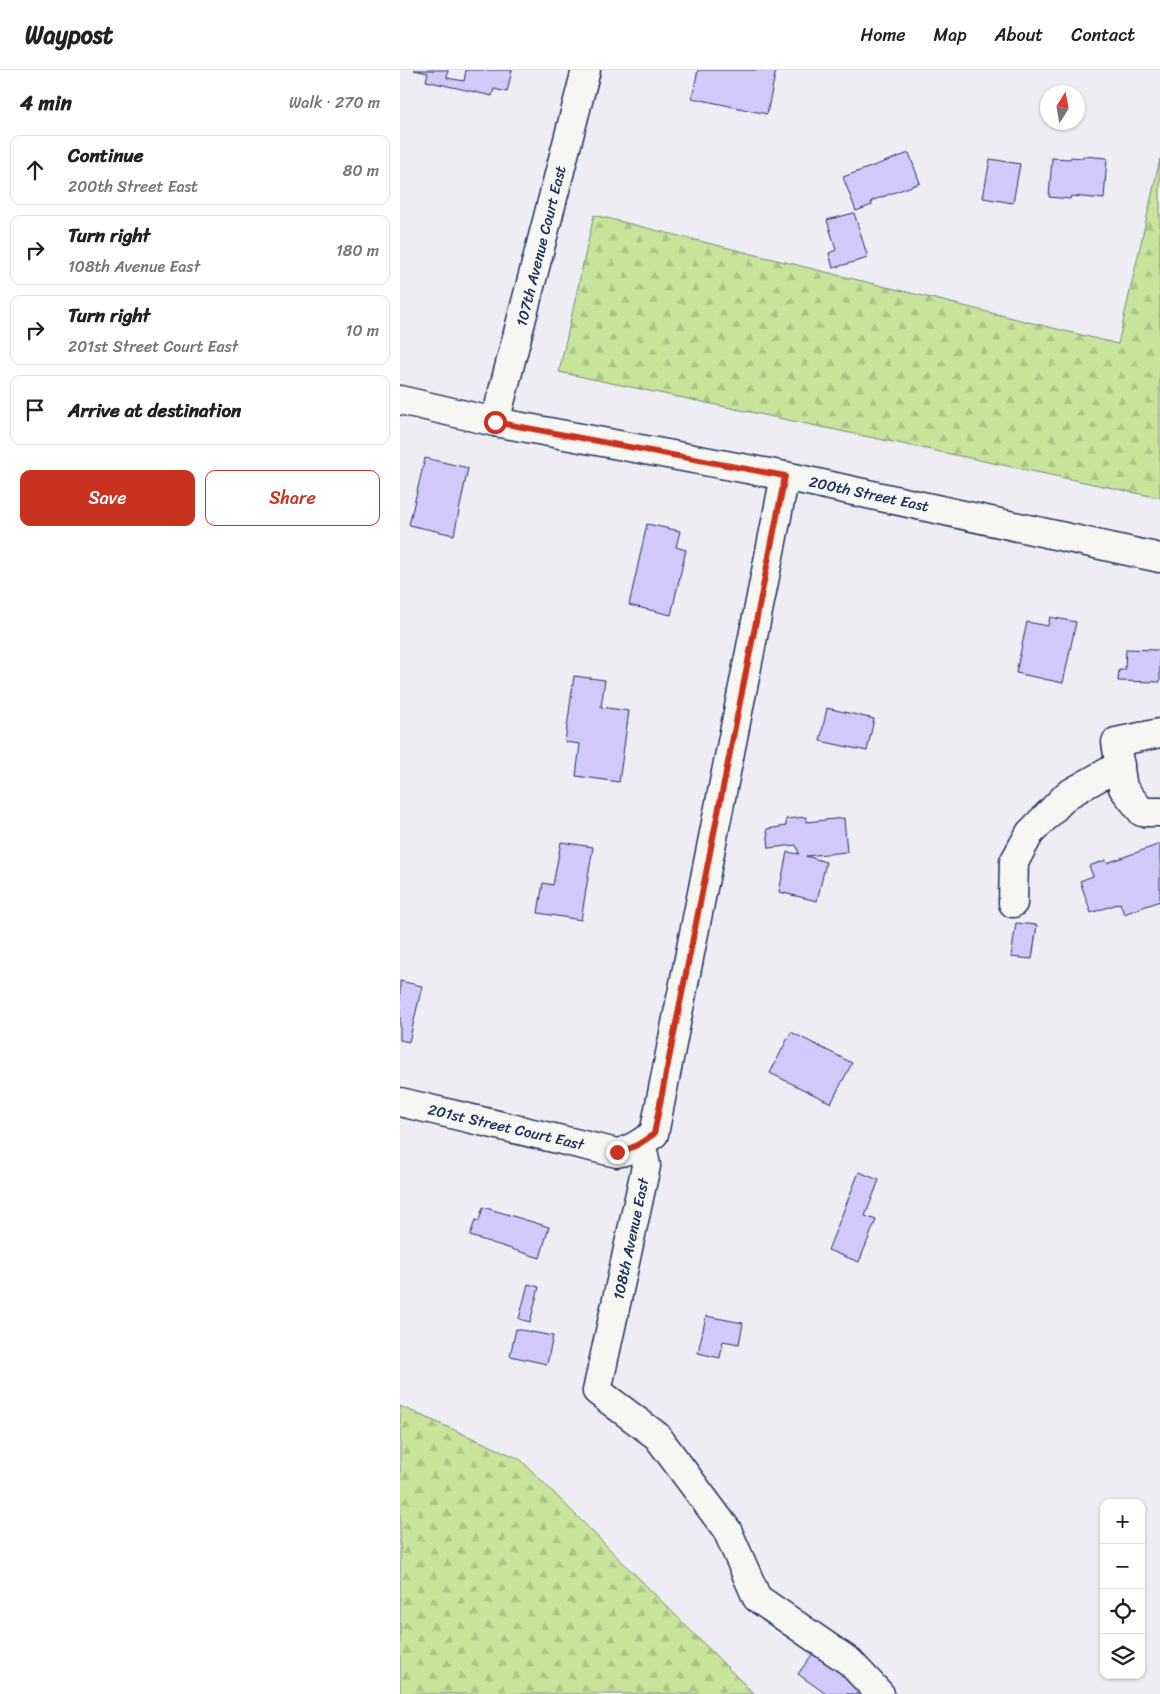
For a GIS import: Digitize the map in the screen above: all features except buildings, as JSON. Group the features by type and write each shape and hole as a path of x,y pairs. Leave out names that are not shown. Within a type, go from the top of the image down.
{"street":[{"name":"107th Avenue Court East","path":"495,422 586,70"},
{"name":"200th Street East","path":"400,400 495,422 785,476 1160,558"},
{"path":"639,1144 654,1134 785,476"},
{"path":"1160,733 1116,742 1122,788 1142,812 1160,812"},
{"path":"1013,903 1014,862 1030,833 1067,796 1120,765"},
{"name":"201st Street Court East","path":"400,1102 617,1152 625,1151 639,1144"},
{"name":"108th Avenue East","path":"639,1144 646,1166 597,1391 657,1436 727,1530 757,1598 850,1662 880,1694"}],"green space":[{"path":"1160,159 1160,498 559,372 594,215 1118,344"},
{"path":"400,1406 520,1459 754,1694 400,1694"}],"route":[{"path":"495,422 785,476 654,1134 625,1151 617,1152"}]}
